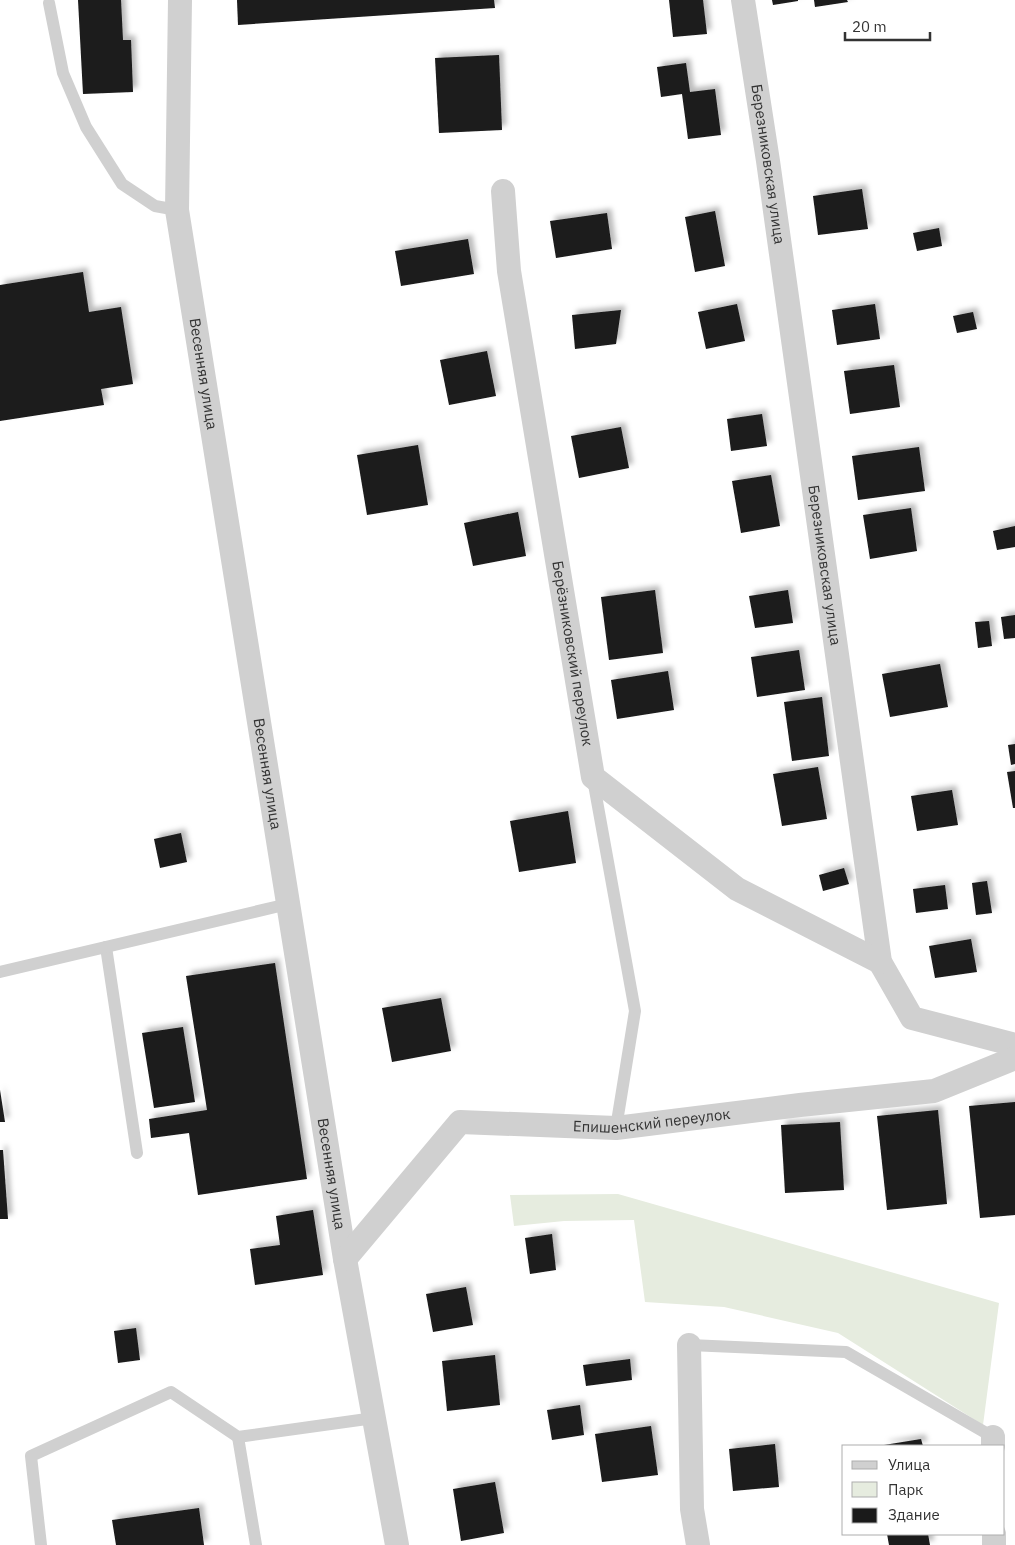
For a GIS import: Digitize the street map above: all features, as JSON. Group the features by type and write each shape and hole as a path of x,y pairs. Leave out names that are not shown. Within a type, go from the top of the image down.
{"street":[{"name":"Весенняя улица","path":"180,0 177,210 345,1259 397,1545"},
{"name":"Березниковская улица","path":"743,0 768,161 880,962 912,1018 1015,1045"},
{"name":"Берёзниковский переулок","path":"503,191 509,271 593,777"},
{"path":"593,777 737,889 880,962"},
{"name":"Епишенский переулок","path":"345,1259 460,1122 616,1128 800,1105 934,1091 1015,1058"},
{"path":"689,1345 692,1508 698,1545"}],"lane":[{"path":"49,3 63,73 86,127 122,184 155,206 177,210"},
{"path":"593,777 635,1011 616,1128"},
{"path":"0,972 288,904"},
{"path":"106,947 137,1153"},
{"path":"689,1345 846,1352 993,1442"},
{"path":"41,1545 31,1456 171,1392 238,1437 374,1418"},
{"path":"238,1437 256,1545"}],"green space":[{"path":"618,1194 999,1303 983,1425 838,1333 724,1307 645,1302 634,1220 564,1221 514,1226 510,1195"}],"building":[{"path":"78,0 121,0 123,40 131,40 133,92 83,94"},
{"path":"237,0 494,0 495,8 238,25"},
{"path":"669,0 703,0 707,34 673,37"},
{"path":"772,0 798,0 798,1 773,5"},
{"path":"814,0 847,0 848,2 815,7"},
{"path":"499,55 502,130 439,133 435,58"},
{"path":"686,63 690,92 715,89 721,135 688,139 682,94 661,97 657,67"},
{"path":"862,189 868,229 818,235 813,196"},
{"path":"715,211 725,266 695,272 685,217"},
{"path":"607,213 612,249 556,258 550,221"},
{"path":"939,228 942,246 917,251 913,233"},
{"path":"468,239 474,274 401,286 395,251"},
{"path":"83,272 89,312 121,307 133,384 101,389 104,405 0,421 0,285"},
{"path":"737,304 745,341 706,349 698,312"},
{"path":"875,304 880,339 837,345 832,310"},
{"path":"621,310 616,344 575,349 572,315"},
{"path":"973,312 977,329 957,333 953,316"},
{"path":"487,351 496,396 449,405 440,360"},
{"path":"894,365 900,407 850,414 844,371"},
{"path":"762,414 767,446 731,451 727,419"},
{"path":"621,427 629,468 579,478 571,436"},
{"path":"418,445 428,505 367,515 357,455"},
{"path":"919,447 925,491 858,500 852,456"},
{"path":"771,475 780,526 741,533 732,481"},
{"path":"911,508 917,551 870,559 863,515"},
{"path":"518,512 526,556 473,566 464,523"},
{"path":"1015,526 1015,547 997,550 993,531"},
{"path":"655,590 663,653 609,660 601,597"},
{"path":"788,590 793,623 755,628 749,596"},
{"path":"1015,615 1015,638 1004,639 1001,617"},
{"path":"989,621 992,646 978,648 975,622"},
{"path":"799,650 805,690 757,697 751,657"},
{"path":"940,664 948,707 890,717 882,674"},
{"path":"668,671 674,710 617,719 611,680"},
{"path":"822,697 829,756 792,761 784,702"},
{"path":"1015,744 1015,764 1011,765 1008,745"},
{"path":"818,767 827,819 782,826 773,774"},
{"path":"1015,771 1015,808 1013,808 1007,772"},
{"path":"952,790 958,825 917,831 911,796"},
{"path":"568,811 576,863 519,872 510,821"},
{"path":"181,833 187,862 160,868 154,839"},
{"path":"844,868 849,884 823,891 819,875"},
{"path":"987,881 992,913 976,915 972,883"},
{"path":"945,885 948,909 916,913 913,889"},
{"path":"971,939 977,972 935,978 929,946"},
{"path":"275,963 307,1179 198,1195 189,1133 151,1138 149,1119 207,1110 186,976"},
{"path":"441,998 451,1051 392,1062 382,1008"},
{"path":"183,1027 195,1102 154,1108 142,1033"},
{"path":"0,1090 5,1122 0,1122"},
{"path":"1015,1102 1015,1215 980,1218 969,1106"},
{"path":"938,1110 947,1204 887,1210 877,1116"},
{"path":"840,1122 844,1190 785,1193 781,1125"},
{"path":"0,1150 3,1150 8,1219 0,1219"},
{"path":"313,1210 323,1275 255,1285 250,1249 280,1245 276,1216"},
{"path":"552,1234 556,1270 530,1274 525,1238"},
{"path":"466,1287 473,1325 433,1332 426,1294"},
{"path":"136,1328 140,1360 118,1363 114,1331"},
{"path":"495,1355 500,1405 447,1411 442,1361"},
{"path":"630,1359 632,1380 586,1386 583,1365"},
{"path":"580,1405 584,1435 552,1440 547,1410"},
{"path":"651,1426 658,1475 602,1482 595,1434"},
{"path":"921,1439 923,1445 884,1445"},
{"path":"775,1444 779,1487 733,1491 729,1449"},
{"path":"495,1482 504,1533 461,1541 453,1489"},
{"path":"199,1508 204,1545 116,1545 112,1520"},
{"path":"887,1535 928,1535 930,1545 889,1545"}]}
